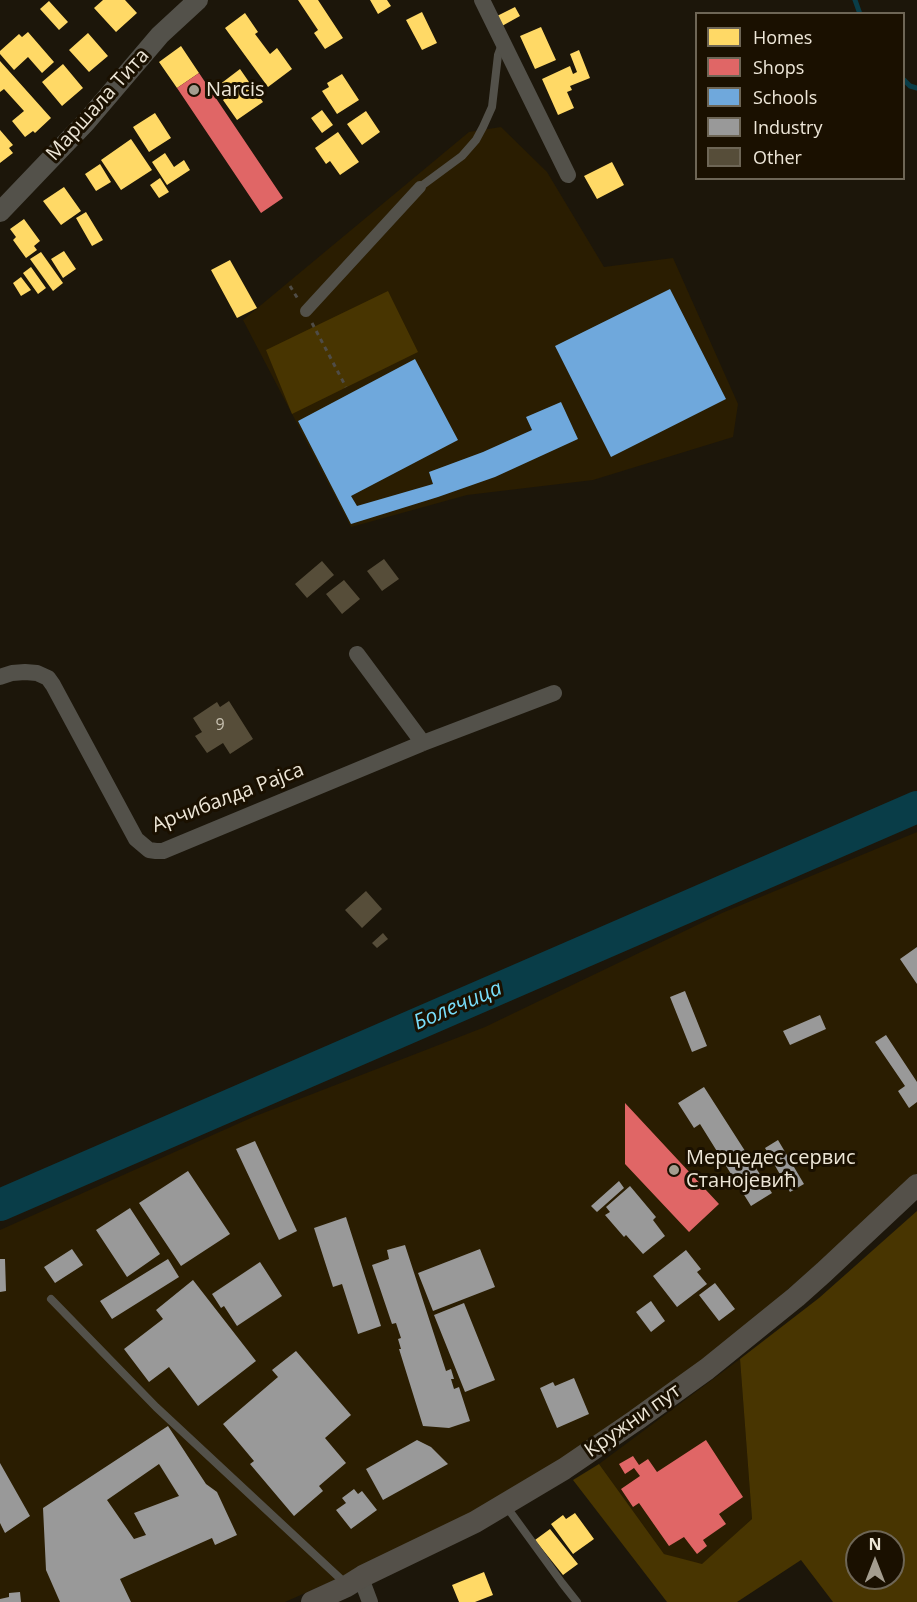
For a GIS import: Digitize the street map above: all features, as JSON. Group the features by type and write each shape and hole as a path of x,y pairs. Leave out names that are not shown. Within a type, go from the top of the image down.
{"main road":[{"name":"Кружни пут","path":"312,1602 475,1522 564,1469 707,1369 824,1272 917,1185"}],"street":[{"name":"Маршала Тита","path":"0,213 86,122 160,35 198,0"},
{"path":"482,0 568,175"},
{"path":"306,311 420,187"},
{"path":"357,654 423,743"},
{"name":"Арчибалда Рајса","path":"0,677 25,672 37,673 48,678 136,839 149,850 156,851 423,743 554,693"},
{"path":"354,1582 370,1602"}],"lane":[{"path":"420,187 462,156 476,140 492,107 498,55 504,43"},
{"path":"51,1299 156,1407 354,1582"},
{"path":"505,1505 577,1602"}],"path":[{"path":"290,286 306,311 346,387"}],"shaded area":[{"path":"501,127 547,172 604,267 673,258 738,404 733,437 593,480 467,495 351,527 243,320 469,132"},
{"path":"388,291 418,352 292,414 266,350"},
{"path":"917,832 917,1175 731,1340 554,1466 415,1544 285,1602 0,1602 0,1230 253,1117 485,1027 722,913"},
{"path":"917,1211 917,1602 833,1602 801,1560 737,1602 667,1602 573,1480 599,1464 664,1554 702,1564 752,1519 740,1359 819,1298"},
{"path":"740,1359 752,1519 702,1565 664,1554 599,1464"}],"building: Homes":[{"path":"103,0 125,0 137,13 116,32 94,8"},
{"path":"298,0 318,0 343,38 325,49 314,33 318,30"},
{"path":"370,0 387,0 391,6 378,14"},
{"path":"49,1 68,22 59,30 40,9"},
{"path":"515,7 520,16 502,26 497,16"},
{"path":"422,12 437,43 422,50 406,20"},
{"path":"245,13 258,32 255,34 270,54 277,48 292,69 268,87 225,28"},
{"path":"541,27 556,60 535,69 520,36"},
{"path":"28,32 54,62 42,73 28,57 14,70 0,54 0,51 19,34 22,37"},
{"path":"88,33 108,56 89,72 69,50"},
{"path":"181,46 199,73 177,88 159,62"},
{"path":"579,50 590,78 570,86 572,90 567,92 574,108 558,115 542,79 570,66 573,74 577,72 570,54"},
{"path":"0,61 51,118 35,133 33,131 25,137 12,121 24,111 4,89 0,92"},
{"path":"63,64 83,88 62,106 42,82"},
{"path":"240,69 263,102 237,120 223,100 228,96 219,85"},
{"path":"342,74 359,100 337,114 322,91 329,87 327,83"},
{"path":"322,110 333,125 322,133 311,118"},
{"path":"366,111 380,132 362,145 347,124"},
{"path":"155,113 171,138 149,152 133,127"},
{"path":"0,130 13,145 9,148 13,153 0,163"},
{"path":"338,132 359,162 340,175 330,161 326,164 315,148"},
{"path":"131,139 152,170 121,190 101,160"},
{"path":"165,153 174,167 184,160 190,170 167,185 152,162"},
{"path":"612,162 624,185 597,199 584,176"},
{"path":"100,164 111,182 96,191 85,174"},
{"path":"160,178 169,192 159,198 150,185"},
{"path":"64,187 81,211 61,225 43,201"},
{"path":"86,212 103,240 92,246 76,218"},
{"path":"24,219 40,241 34,246 37,250 26,258 13,240 16,237 10,229"},
{"path":"64,251 76,269 63,278 51,259"},
{"path":"41,252 63,283 53,291 30,259"},
{"path":"230,260 257,308 237,318 211,270"},
{"path":"31,267 46,288 38,294 23,273"},
{"path":"21,277 31,290 21,296 13,283"},
{"path":"575,1513 594,1539 573,1554 551,1524 563,1515 566,1519"},
{"path":"550,1529 578,1564 563,1575 535,1540"},
{"path":"484,1572 493,1595 475,1602 459,1602 452,1585"}],"building: Shops":[{"path":"199,73 283,198 261,213 177,88"},
{"path":"625,1103 719,1204 689,1232 625,1164"},
{"path":"706,1440 743,1497 719,1514 726,1524 703,1540 707,1546 697,1554 684,1537 669,1546 639,1503 633,1507 621,1489 640,1476 634,1468 625,1474 619,1464 633,1456 639,1465 648,1459 657,1472"}],"building: Schools":[{"path":"670,289 726,399 611,457 555,346"},
{"path":"415,359 458,440 351,496 357,506 433,484 429,472 483,452 532,430 526,417 561,402 578,439 495,477 351,524 298,421"}],"building: Industry":[{"path":"917,947 917,984 900,959"},
{"path":"685,991 707,1046 692,1052 670,997"},
{"path":"820,1015 826,1029 790,1045 783,1031"},
{"path":"886,1035 917,1082 917,1102 909,1108 898,1091 905,1086 875,1042"},
{"path":"704,1087 772,1193 751,1206 700,1124 694,1128 678,1103"},
{"path":"778,1140 804,1184 790,1192 765,1148"},
{"path":"255,1141 297,1231 279,1240 236,1149"},
{"path":"188,1171 230,1234 181,1266 139,1203"},
{"path":"619,1181 624,1188 597,1212 591,1206"},
{"path":"630,1186 656,1217 653,1220 665,1236 643,1254 605,1215 610,1212 606,1207"},
{"path":"130,1208 160,1254 127,1277 96,1230"},
{"path":"346,1217 381,1326 358,1334 342,1284 333,1287 314,1228"},
{"path":"405,1245 446,1371 451,1369 454,1389 459,1387 470,1421 449,1428 423,1426 399,1349 401,1349 398,1339 401,1338 396,1323 392,1324 372,1265 389,1259 387,1250"},
{"path":"72,1249 83,1265 55,1283 44,1267"},
{"path":"480,1249 495,1287 433,1311 418,1273"},
{"path":"686,1250 701,1269 697,1272 707,1284 677,1307 653,1276"},
{"path":"0,1259 5,1259 6,1291 0,1292"},
{"path":"168,1259 179,1277 112,1319 100,1301"},
{"path":"260,1262 282,1296 237,1326 224,1306 221,1308 212,1294"},
{"path":"193,1280 256,1361 198,1406 169,1367 149,1382 124,1349 163,1319 156,1310"},
{"path":"715,1283 735,1309 719,1321 699,1295"},
{"path":"651,1301 665,1321 651,1332 636,1312"},
{"path":"464,1303 495,1380 465,1392 434,1315"},
{"path":"296,1351 351,1415 325,1438 346,1463 319,1486 323,1491 294,1516 250,1464 254,1461 223,1424 278,1377 272,1370"},
{"path":"574,1378 589,1414 557,1428 540,1388 553,1382 555,1386"},
{"path":"168,1426 206,1484 217,1492 237,1535 215,1545 212,1538 120,1579 131,1602 60,1602 46,1570 43,1508","holes":["159,1464 179,1496 134,1513 146,1535 134,1539 107,1500"]},
{"path":"417,1440 431,1447 448,1464 383,1500 366,1469"},
{"path":"0,1463 30,1516 5,1533 0,1523"},
{"path":"354,1489 358,1494 362,1491 377,1510 351,1529 336,1510 346,1503 342,1498"},
{"path":"20,1592 21,1602 0,1602 0,1599 9,1597 9,1593"}],"building: Other":[{"path":"384,559 399,579 382,591 367,571"},
{"path":"322,561 334,575 307,598 295,584"},
{"path":"344,580 360,599 342,614 326,594"},
{"path":"229,701 253,739 230,754 223,743 207,753 195,736 202,732 193,718 217,702 220,707"},
{"path":"366,891 382,909 362,928 345,910"},
{"path":"383,933 388,939 377,948 372,943"}],"waterway":[{"path":"855,0 859,12"},
{"path":"905,81 917,88"},
{"name":"Болечица","path":"0,1205 917,807"}],"place":[{"name":"Narcis","path":"194,90"},
{"name":"Мерцедес сервис Станојевић","path":"674,1170"}]}
